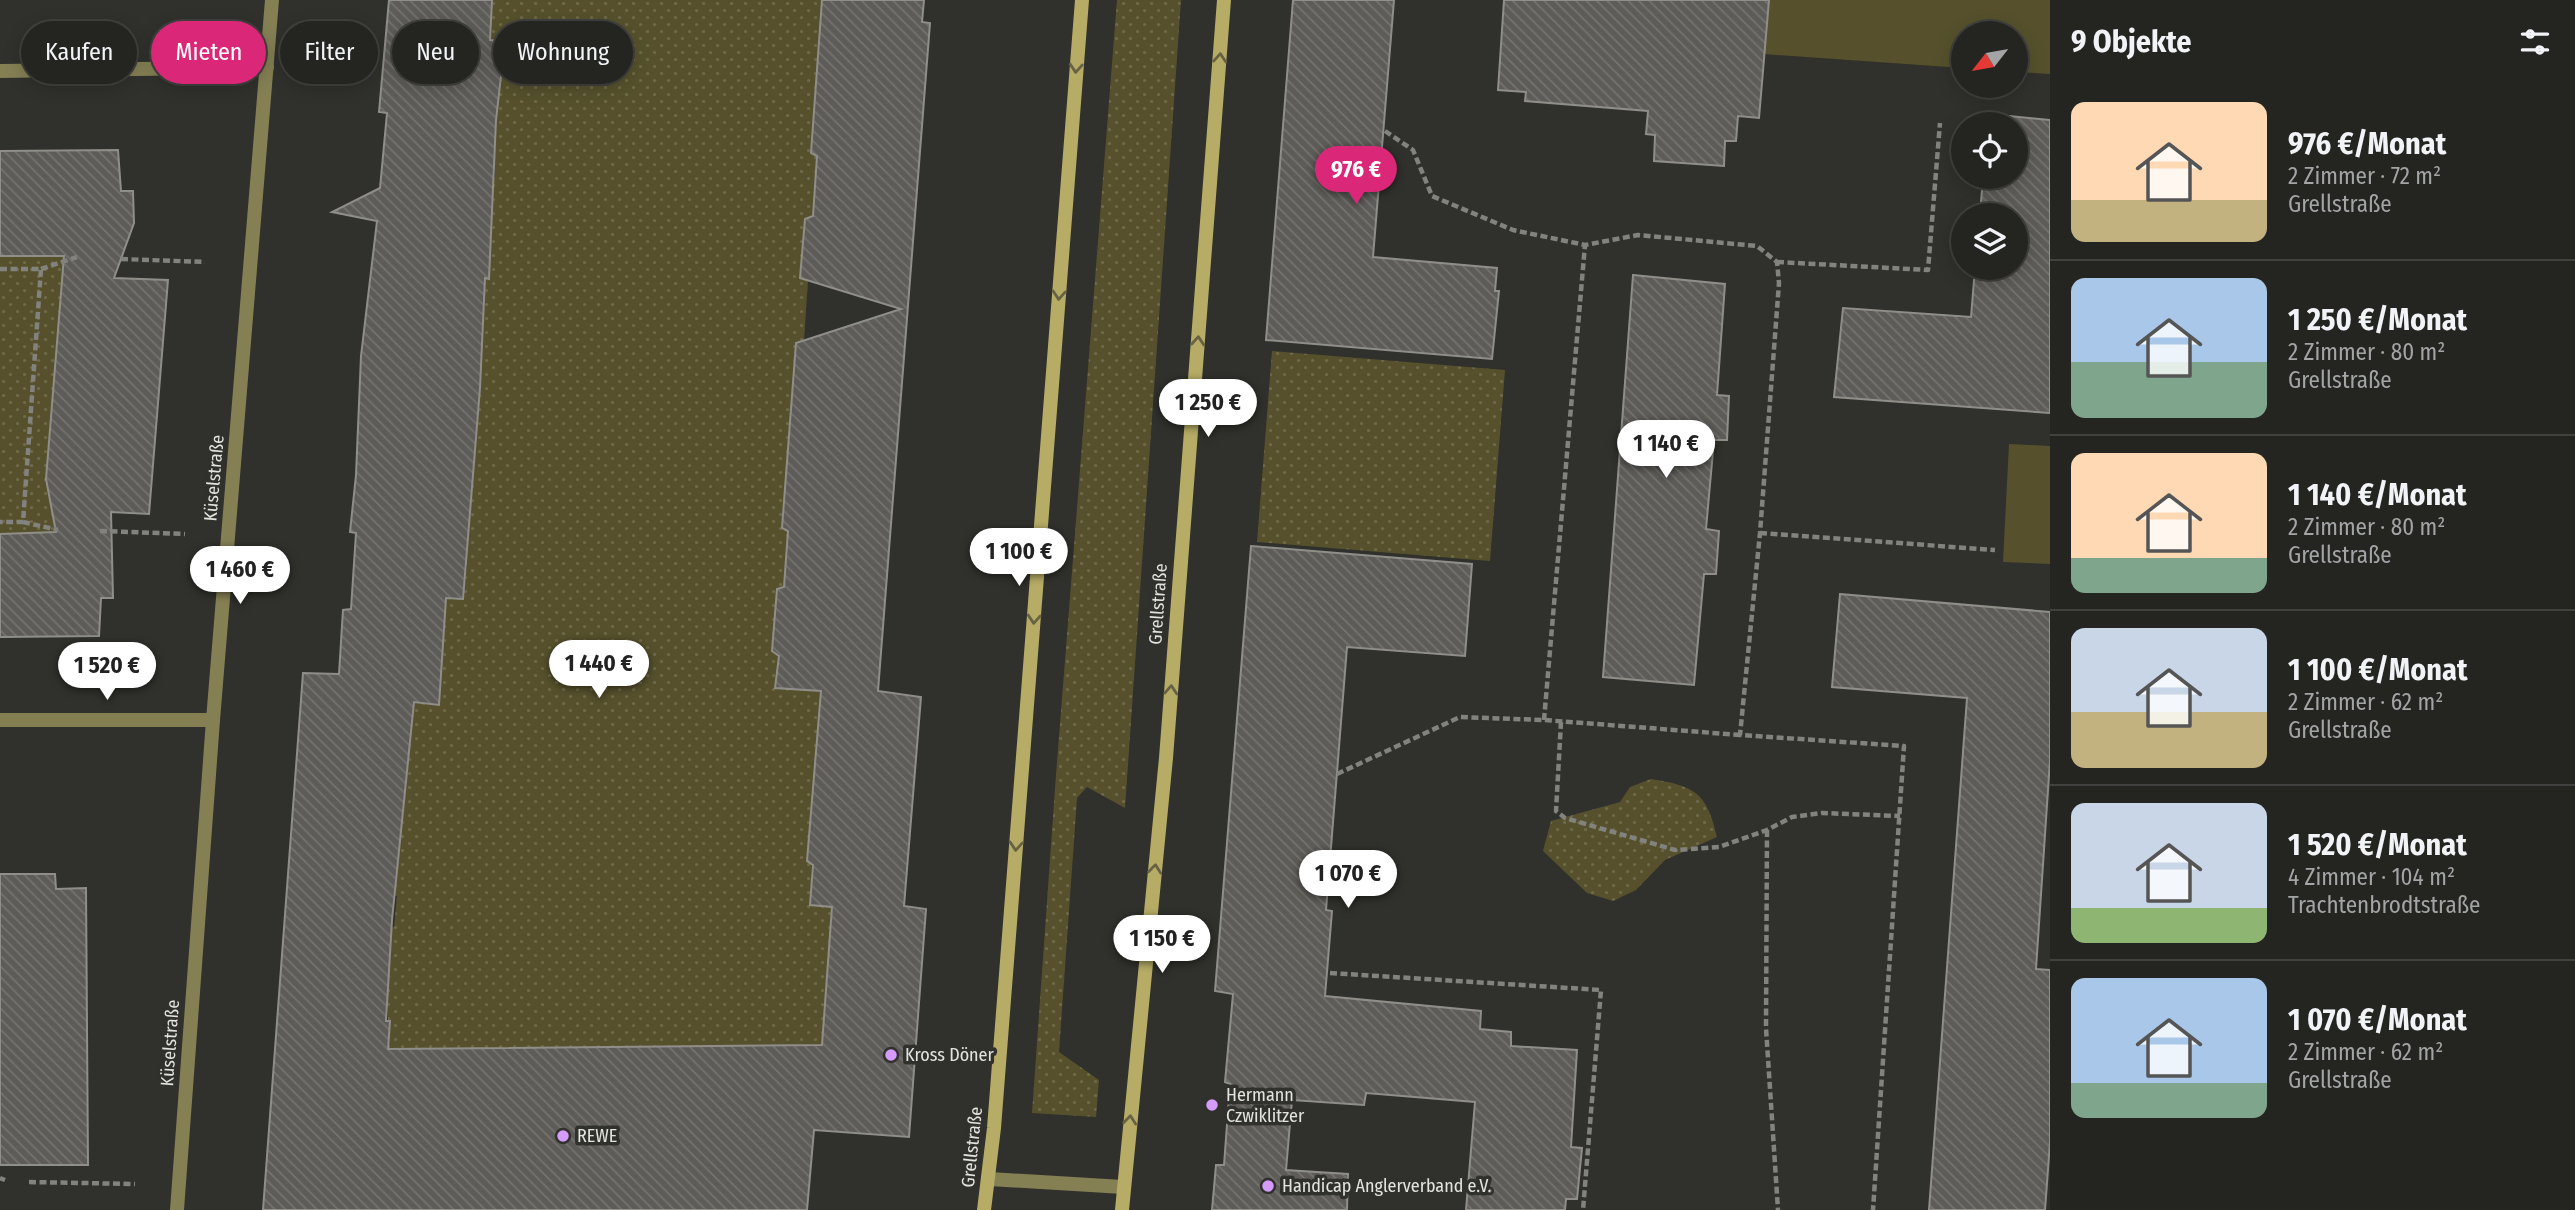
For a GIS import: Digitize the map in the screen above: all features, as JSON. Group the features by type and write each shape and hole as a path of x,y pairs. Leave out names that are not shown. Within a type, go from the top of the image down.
{"street":[{"name":"Küselstraße","path":"177,1210 213,720 272,0"},
{"name":"Grellstraße","path":"984,1210 989,1179 1082,0"},
{"name":"Grellstraße","path":"1122,1210 1166,758 1224,0"},
{"path":"0,71 267,68"},
{"path":"0,720 213,720"},
{"path":"989,1179 1123,1187"}],"path":[{"path":"1385,131 1413,150 1432,196 1513,230 1585,245 1638,234 1757,246 1777,262 1928,270 1940,123"},
{"path":"1544,720 1585,245"},
{"path":"0,269 41,269 77,257"},
{"path":"121,258 205,262"},
{"path":"1740,735 1760,533 1779,283 1777,262"},
{"path":"23,522 41,269"},
{"path":"0,522 23,522 58,530"},
{"path":"100,531 185,534"},
{"path":"1760,533 1995,550"},
{"path":"1337,774 1460,717 1544,720 1904,746 1873,1210"},
{"path":"1561,722 1556,811 1565,818 1675,850 1718,848 1767,830 1792,817 1822,813 1899,816"},
{"path":"1767,830 1766,1028 1779,1210"},
{"path":"1330,974 1601,990 1583,1210"},
{"path":"29,1182 135,1184"}],"shaded area":[{"path":"492,0 822,0 820,24 827,27 823,89 815,90 811,152 817,156 813,216 805,219 800,277 808,280 804,341 796,343 791,403 797,408 782,528 788,531 784,587 777,590 772,651 779,656 776,688 826,692 824,726 818,727 810,904 832,907 823,1045 388,1049 388,996 373,993 379,926 394,927 397,896 382,894 388,814 403,815 406,783 397,701 439,704 446,598 463,599 467,565 447,563 471,497 481,357 464,355 470,277 488,279 478,176 495,177 495,143 481,141 485,70 493,71 493,84 633,84 633,21 493,21 493,40 490,40"},
{"path":"1117,0 1181,0 1125,808 1087,787 1077,798 1059,1052 1099,1080 1096,1117 1032,1113"},
{"path":"1769,0 2050,0 2050,74 2028,73 2028,21 1951,21 1951,67 1764,54"},
{"path":"78,238 61,301 46,479 56,500 56,551 0,534 0,256 32,256"},
{"path":"1272,351 1505,370 1490,561 1257,542"},
{"path":"2009,444 2050,446 2050,564 2003,562"},
{"path":"1651,779 1678,785 1696,794 1709,810 1717,837 1665,860 1636,890 1613,901 1587,893 1543,851 1551,821 1620,802 1630,787"}],"building":[{"path":"389,0 492,0 490,40 493,40 493,84 500,84 489,279 485,278 480,388 463,599 446,598 439,705 414,702 392,920 386,1021 390,1021 388,1049 822,1045 832,907 810,905 813,865 807,861 821,691 775,688 779,656 772,651 777,589 784,587 788,531 782,528 796,343 901,309 800,278 805,219 813,216 817,156 811,153 822,0 924,0 922,22 930,23 878,691 921,697 904,906 926,909 909,1137 814,1130 807,1210 263,1210 303,673 339,674 343,610 351,609 356,533 350,532 356,475 361,356 377,221 332,212 380,188 387,113 379,112"},
{"path":"1293,0 1394,0 1373,257 1497,268 1495,291 1499,291 1492,359 1266,340"},
{"path":"1504,0 1769,0 1759,118 1738,116 1736,141 1725,141 1724,166 1654,161 1655,135 1646,134 1648,111 1525,101 1526,92 1498,90"},
{"path":"2028,118 2050,120 2050,413 1834,397 1843,308 1971,317 1974,280 2028,280 2028,203 1981,203 1982,189 2028,189"},
{"path":"118,150 121,191 133,191 134,223 114,278 168,280 149,514 111,512 113,598 101,598 99,636 0,637 0,534 56,532 46,479 64,256 0,256 0,151"},
{"path":"1633,275 1725,284 1717,395 1729,396 1727,440 1714,440 1706,529 1719,531 1716,574 1704,574 1694,685 1603,677"},
{"path":"1251,546 1472,564 1465,656 1347,647 1326,910 1332,911 1325,996 1481,1011 1480,1029 1511,1032 1511,1046 1577,1050 1571,1147 1582,1148 1577,1199 1566,1199 1565,1210 1466,1210 1475,1102 1366,1093 1364,1105 1292,1100 1286,1170 1348,1174 1347,1210 1212,1210 1216,1165 1224,1165 1230,1084 1225,1082 1233,994 1215,991"},
{"path":"1840,594 2050,612 2050,760 2036,969 2050,970 2050,1142 2045,1210 1929,1210 1967,698 1832,687"},
{"path":"0,874 55,874 56,889 86,888 88,1165 0,1165"}],"place":[{"name":"Kross Döner","path":"891,1055"},
{"name":"Hermann Czwiklitzer","path":"1212,1105"},
{"name":"REWE","path":"563,1136"},
{"name":"Handicap Anglerverband e.V.","path":"1268,1186"}]}
